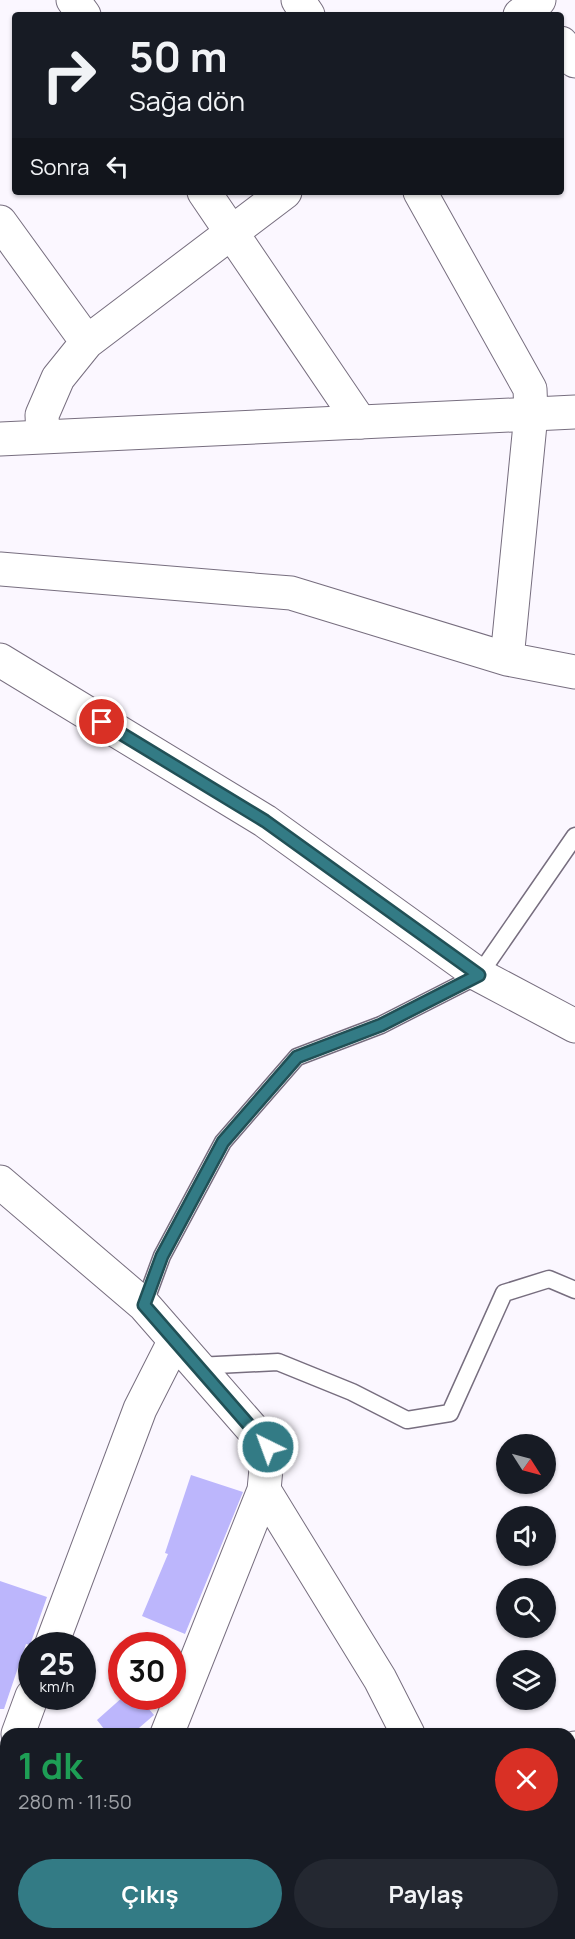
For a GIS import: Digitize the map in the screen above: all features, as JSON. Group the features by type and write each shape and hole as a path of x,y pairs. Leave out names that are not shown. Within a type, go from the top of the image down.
{"street":[{"path":"564,47 575,61"},
{"path":"206,195 360,422"},
{"path":"43,436 42,415 58,378 87,342 281,195"},
{"path":"422,195 530,389 531,414 507,659"},
{"path":"0,222 87,342"},
{"path":"0,439 575,412"},
{"path":"0,569 291,593 507,659 575,672"},
{"path":"0,660 265,821 479,975 575,1026"},
{"path":"0,1182 144,1305 268,1447 264,1490 169,1728"},
{"path":"56,1632 140,1409 174,1342"},
{"path":"264,1490 380,1679 405,1728"},
{"path":"20,1728 27,1710"}],"lane":[{"path":"144,1305 162,1256 223,1142 297,1057 381,1025 479,975 575,836"},
{"path":"196,1366 278,1362 352,1392 407,1420 450,1413 504,1293 549,1279 575,1290"}],"building":[{"path":"191,1475 243,1492 186,1632 180,1632 142,1616 168,1554 165,1553"},
{"path":"0,1581 47,1597 35,1632 18,1632 18,1668 4,1709 0,1709"},
{"path":"108,1710 150,1710 154,1715 139,1728 103,1728 97,1720"}],"route":[{"path":"102,722 265,821 479,975 381,1025 297,1057 223,1142 162,1256 144,1305 268,1447"}]}
